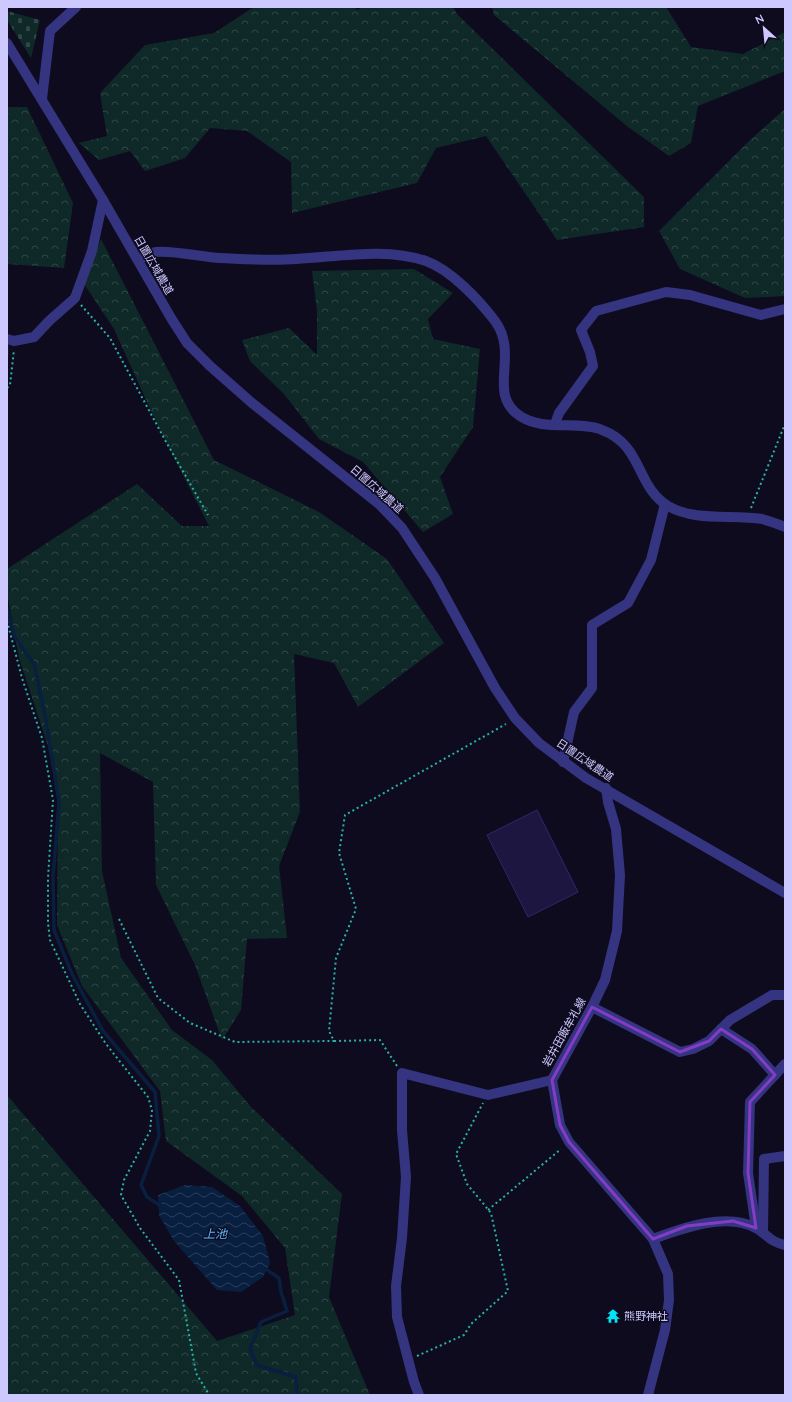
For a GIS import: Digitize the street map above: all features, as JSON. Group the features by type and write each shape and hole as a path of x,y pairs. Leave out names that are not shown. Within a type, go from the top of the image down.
{"street":[{"path":"42,99 50,31 76,7"},
{"name":"日置広域農道","path":"7,43 42,99 187,343 210,366 252,403 379,504 402,528 435,578 495,688 516,718 539,742 564,762 785,893"},
{"path":"11,340 34,337 49,321 75,298 92,250 102,200"},
{"path":"138,260 157,252 214,258 272,260 395,254 429,262 467,290 500,329 506,349 503,386 508,404 514,412 523,418 536,423 595,428 607,432 621,440 636,459 646,481 655,494 665,504 682,512 751,518 764,520 785,527"},
{"path":"555,424 559,413 593,366 590,352 581,330 596,312 666,292 690,295 761,314 785,309"},
{"path":"564,762 574,712 592,688 592,624 628,603 651,560 665,504"},
{"name":"岩井田飯牟礼線","path":"606,788 608,802 616,829 620,875 620,900 617,931 605,980 552,1080 560,1125 570,1142 654,1239 668,1274 669,1300 665,1330 648,1395"},
{"path":"592,1007 680,1052 693,1049 709,1041 730,1020 772,995 785,995"},
{"path":"721,1029 752,1049 775,1075"},
{"path":"759,1231 748,1173 750,1102 785,1064"},
{"path":"419,1395 397,1316 396,1286 402,1238 406,1177 402,1130 402,1073 488,1095 552,1080"},
{"path":"759,1231 764,1158 785,1156"},
{"path":"654,1239 687,1226 733,1221 759,1231 774,1242 785,1244"}],"path":[{"path":"75,298 110,338 165,440 208,515"},
{"path":"7,388 10,385 11,340"},
{"path":"751,518 751,507 785,424"},
{"path":"7,621 22,678 42,738 54,800 48,878 48,922 50,940 80,1004 106,1044 148,1097 152,1110 150,1131 124,1180 121,1195 140,1228 179,1280 196,1373 209,1395"},
{"path":"334,1041 329,1031 336,958 356,909 339,853 345,815 516,718"},
{"path":"119,919 158,998 190,1023 235,1042 380,1040 402,1073"},
{"path":"408,1359 464,1335 471,1324 508,1291 491,1213 467,1184 456,1154 488,1095"},
{"path":"488,1210 570,1142"}],"highlighted area":[{"path":"592,1007 680,1052 709,1041 721,1029 752,1049 775,1075 750,1102 748,1173 756,1228 733,1221 687,1226 653,1239 569,1142 560,1125 552,1080"}],"green space":[{"path":"254,7 355,7 357,10 363,7 453,7 457,14 644,197 644,227 557,240 486,136 436,148 417,183 292,213 291,162 247,131 210,128 185,158 145,171 130,151 99,160 79,143 107,136 100,93 145,45 214,33"},
{"path":"492,7 666,7 691,47 743,54 785,32 785,71 698,106 691,143 669,156 628,127 494,15"},
{"path":"7,11 40,20 31,58 7,20"},
{"path":"7,107 27,107 73,203 64,268 7,264"},
{"path":"785,109 785,296 745,298 680,269 659,231 750,140"},
{"path":"101,239 214,460 319,512 387,559 444,643 358,707 334,663 294,654 300,812 279,866 287,938 247,939 241,1010 222,1040 195,965 156,885 153,782 100,753 102,871 121,958 172,1030 212,1060 251,1107 342,1194 329,1297 370,1395 7,1395 7,1095 217,1341 295,1315 285,1248 242,1196 166,1141 160,1091 82,986 57,925 58,800 48,746 19,658 7,593 7,569 137,484 182,526 209,526 157,424 114,329 84,284"},
{"path":"414,269 453,293 428,319 433,339 480,349 473,427 440,477 453,514 423,532 363,462 319,439 284,394 250,361 242,340 289,328 317,355 317,311 312,271"}],"water":[{"name":"上池","path":"185,1185 212,1187 240,1206 263,1236 270,1263 263,1277 241,1292 217,1290 174,1241 159,1215 158,1195"}],"building":[{"path":"537,810 578,892 528,917 487,835"}],"waterway":[{"path":"7,346 7,355"},
{"path":"7,608 14,636 34,664 45,715 59,802 53,877 54,930 72,974 103,1031 155,1092 159,1136 141,1185 147,1197 161,1206"},
{"path":"264,1268 279,1278 281,1292 287,1311 261,1322 250,1349 257,1365 296,1377 297,1395"}],"place":[{"name":"熊野神社","path":"613,1316"}]}
